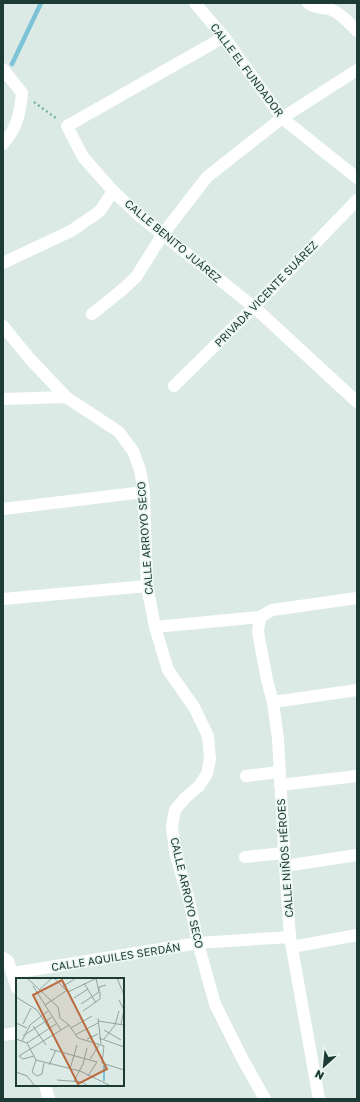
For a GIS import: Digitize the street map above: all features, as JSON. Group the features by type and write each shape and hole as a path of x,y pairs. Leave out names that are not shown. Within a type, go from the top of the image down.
{"street":[{"name":"CALLE EL FUNDADOR","path":"196,3 224,37 282,118 357,178"},
{"path":"308,3 319,9 330,9 339,14 357,31"},
{"path":"67,126 224,37"},
{"path":"3,69 22,93 20,113 12,135 3,144"},
{"path":"92,314 136,277 163,234 207,177 282,118 357,70"},
{"name":"CALLE BENITO JUÁREZ","path":"67,126 83,156 113,191 141,217 254,307 357,402"},
{"path":"3,263 71,231 100,211 113,191"},
{"name":"PRIVADA VICENTE SUÁREZ","path":"174,386 254,307 357,200"},
{"name":"CALLE ARROYO SECO","path":"3,326 30,359 66,397 119,432 133,452 140,470 144,492 147,586 155,627 168,670 194,707 208,736 210,759 207,774 199,786 185,798 175,810 172,826 175,852 189,900 198,943 215,1004 242,1058 265,1099"},
{"path":"3,399 66,397"},
{"path":"3,509 144,492"},
{"path":"3,599 147,586"},
{"path":"155,627 260,617 272,610 357,598"},
{"name":"CALLE NIÑOS HÉROES","path":"260,617 258,632 267,680 273,702 278,739 284,853 291,942 319,1099"},
{"path":"273,702 357,690"},
{"path":"246,776 279,772"},
{"path":"280,785 357,776"},
{"path":"245,856 284,853"},
{"path":"285,866 357,855"},
{"name":"CALLE AQUILES SERDÁN","path":"13,973 198,943 291,942 357,935"},
{"path":"3,958 8,961 16,984"},
{"path":"3,1035 16,1033"},
{"path":"45,1086 49,1099"}],"path":[{"path":"22,93 67,126"}],"waterway":[{"path":"12,64 41,3"}]}
